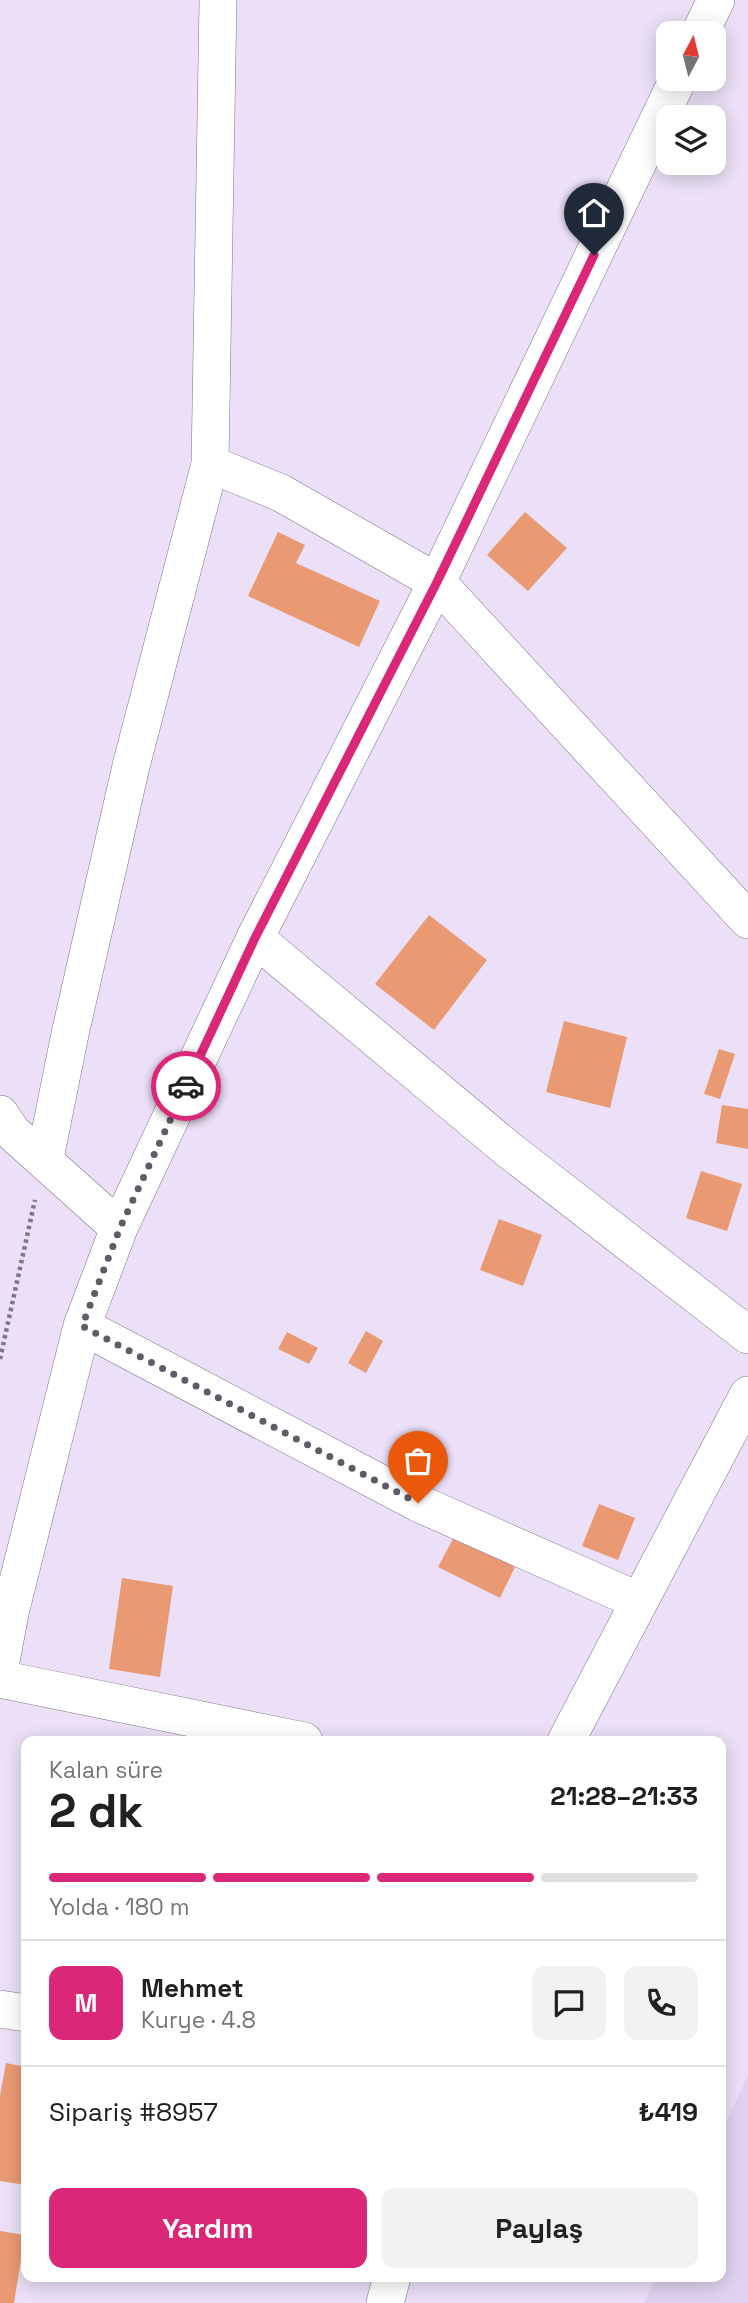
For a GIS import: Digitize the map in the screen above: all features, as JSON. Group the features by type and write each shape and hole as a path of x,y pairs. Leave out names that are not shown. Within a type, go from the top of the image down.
{"street":[{"path":"44,1158 131,766 210,464 218,0"},
{"path":"706,21 716,0"},
{"path":"0,1667 10,1613 82,1326 120,1228 255,938 437,582 672,91"},
{"path":"210,464 281,493 437,582 748,920"},
{"path":"255,938 509,1150 748,1335"},
{"path":"0,1114 12,1132 120,1228"},
{"path":"82,1326 418,1503 639,1601"},
{"path":"569,1736 748,1395"},
{"path":"0,1679 279,1736"},
{"path":"0,2009 21,2012"},
{"path":"384,2303 390,2282"}],"path":[{"path":"0,1359 44,1158"}],"shaded area":[{"path":"748,2075 748,2303 644,2303 654,2282 726,2282 726,2123"}],"building":[{"path":"525,512 567,548 528,591 487,555"},
{"path":"278,532 305,545 296,563 380,601 359,647 248,596"},
{"path":"429,915 487,960 434,1030 375,984"},
{"path":"564,1021 627,1037 610,1108 546,1092"},
{"path":"719,1049 735,1054 720,1099 704,1094"},
{"path":"722,1105 748,1109 748,1149 716,1143"},
{"path":"701,1171 742,1184 727,1231 686,1218"},
{"path":"499,1219 542,1235 523,1286 480,1270"},
{"path":"366,1331 383,1341 366,1373 348,1363"},
{"path":"287,1332 318,1348 309,1364 278,1349"},
{"path":"599,1504 635,1518 618,1560 582,1546"},
{"path":"454,1537 515,1567 500,1598 438,1567"},
{"path":"122,1578 173,1586 160,1677 109,1669"},
{"path":"6,2063 21,2066 21,2184 0,2181 0,2096"},
{"path":"0,2231 21,2234 21,2260 14,2303 0,2303"}],"way so far":[{"path":"186,1086 120,1228 82,1326 418,1503"}],"route":[{"path":"186,1086 255,938 437,582 594,255"}]}
